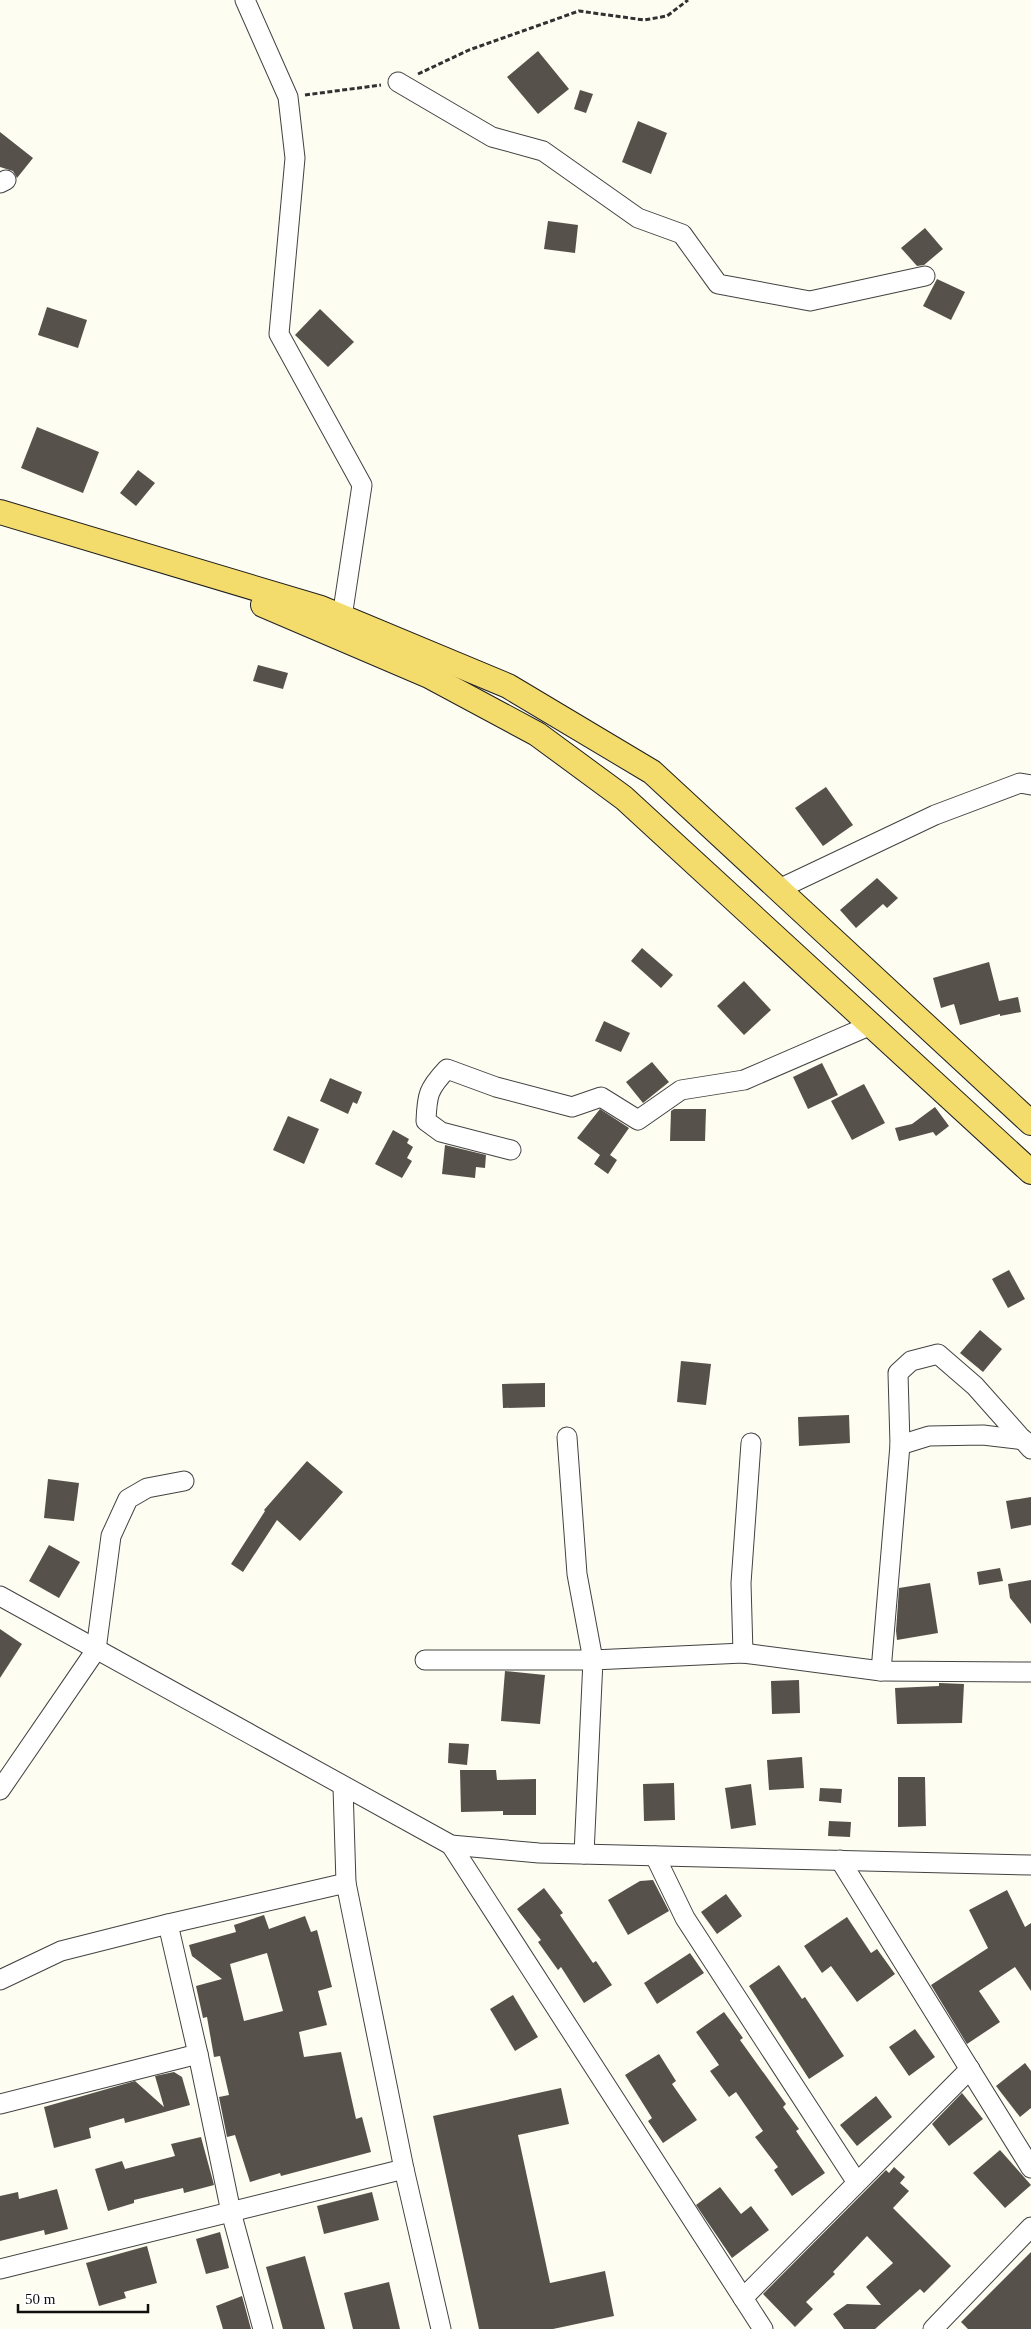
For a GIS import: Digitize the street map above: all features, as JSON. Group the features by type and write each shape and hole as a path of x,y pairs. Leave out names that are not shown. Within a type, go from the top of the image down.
{"main road":[{"path":"0,512 320,608 508,686 652,772 1031,1123"},
{"path":"156,559 429,676 537,734 624,798 1031,1172"}],"street":[{"path":"245,0 288,97 295,158 279,334 362,485 342,617"},
{"path":"398,82 492,137 543,151 638,218 682,234 718,284 810,301 925,276"},
{"path":"778,889 935,815 1020,783 1031,785"},
{"path":"511,1150 441,1132 426,1121 427,1096 437,1079 447,1069 496,1087 572,1107 601,1097 638,1120 681,1090 744,1080 871,1025"},
{"path":"881,1671 900,1445 898,1373 911,1360 938,1354 975,1386 1028,1444"},
{"path":"900,1445 929,1436 984,1435 1028,1444"},
{"path":"567,1437 577,1574 593,1660 584,1854"},
{"path":"743,1653 741,1583 751,1443"},
{"path":"0,1790 96,1650 111,1536 128,1499 147,1488 184,1481"},
{"path":"0,1596 451,1845 539,1853 1031,1865"},
{"path":"425,1660 593,1660 743,1653 881,1671 1031,1672"},
{"path":"343,1787 346,1883 404,2169 441,2329"},
{"path":"451,1845 763,2329"},
{"path":"655,1856 685,1918 856,2181"},
{"path":"840,1860 1031,2168"},
{"path":"0,1980 61,1951 346,1883"},
{"path":"168,1924 198,2054 231,2212 263,2329"},
{"path":"0,2104 198,2054"},
{"path":"743,2298 856,2181 970,2069"},
{"path":"0,2269 404,2169"},
{"path":"932,2329 1031,2227"}],"path":[{"path":"288,97 398,82 469,50 579,11 644,20 667,16 688,0"}],"building":[{"path":"538,51 569,89 538,114 507,77"},
{"path":"580,90 593,94 586,113 574,109"},
{"path":"638,121 667,133 651,174 622,162"},
{"path":"0,132 33,158 17,178 13,171 0,167"},
{"path":"548,221 578,225 575,253 544,249"},
{"path":"925,228 943,249 924,265 917,266 901,248"},
{"path":"937,279 965,292 951,320 923,306"},
{"path":"47,307 87,320 78,348 38,335"},
{"path":"320,309 354,342 328,367 295,335"},
{"path":"37,427 99,452 83,493 21,468"},
{"path":"138,470 155,483 136,506 120,493"},
{"path":"258,665 288,673 283,689 253,681"},
{"path":"826,787 853,825 823,846 795,808"},
{"path":"877,878 898,898 887,908 883,904 856,928 840,910"},
{"path":"642,948 673,975 661,988 631,961"},
{"path":"989,962 999,1001 1018,997 1021,1012 1000,1016 1000,1014 960,1025 954,1004 941,1008 933,978"},
{"path":"744,981 771,1010 744,1035 717,1006"},
{"path":"604,1021 630,1033 621,1052 595,1041"},
{"path":"652,1062 669,1082 643,1103 626,1082"},
{"path":"822,1063 838,1095 808,1109 793,1077"},
{"path":"330,1078 362,1092 357,1104 353,1102 348,1114 320,1101"},
{"path":"864,1084 885,1123 852,1140 831,1101"},
{"path":"935,1107 949,1126 936,1136 933,1132 899,1141 895,1128 912,1124"},
{"path":"600,1109 629,1128 610,1155 617,1160 608,1174 594,1164 600,1155 577,1138"},
{"path":"674,1109 706,1109 705,1141 670,1141 671,1111"},
{"path":"288,1116 319,1129 304,1164 273,1150"},
{"path":"393,1130 409,1139 407,1143 413,1147 407,1158 412,1161 402,1178 375,1164"},
{"path":"445,1145 486,1155 485,1168 476,1167 475,1178 442,1174"},
{"path":"1009,1270 1025,1299 1008,1308 992,1279"},
{"path":"980,1330 1002,1349 983,1372 960,1353"},
{"path":"681,1361 711,1364 706,1405 677,1402"},
{"path":"545,1383 545,1407 503,1408 502,1384"},
{"path":"849,1415 850,1443 799,1446 798,1417"},
{"path":"307,1461 343,1492 300,1541 277,1520 243,1572 231,1564 264,1510"},
{"path":"48,1479 79,1483 74,1521 44,1518"},
{"path":"1031,1497 1031,1525 1011,1529 1006,1501"},
{"path":"49,1545 80,1562 59,1598 29,1581"},
{"path":"1000,1568 1003,1581 979,1585 977,1572"},
{"path":"1031,1580 1031,1624 1010,1598 1008,1584"},
{"path":"930,1583 938,1633 897,1640 899,1588"},
{"path":"0,1629 22,1644 0,1678"},
{"path":"505,1671 545,1675 540,1724 501,1721"},
{"path":"799,1680 800,1713 772,1714 771,1681"},
{"path":"939,1683 964,1684 962,1723 897,1724 895,1688 939,1686"},
{"path":"449,1743 469,1744 467,1765 448,1763"},
{"path":"802,1757 804,1788 769,1790 767,1760"},
{"path":"460,1770 496,1770 497,1780 536,1779 536,1815 503,1815 503,1811 461,1812"},
{"path":"898,1777 925,1777 926,1826 898,1827"},
{"path":"674,1783 675,1820 644,1821 643,1784"},
{"path":"751,1784 756,1825 731,1829 725,1788"},
{"path":"820,1788 842,1789 841,1803 819,1801"},
{"path":"829,1821 851,1822 850,1837 828,1836"},
{"path":"653,1880 669,1911 628,1935 608,1900 640,1881"},
{"path":"544,1888 563,1913 560,1915 593,1963 596,1961 612,1985 584,2003 561,1967 558,1970 538,1942 541,1940 517,1909"},
{"path":"1007,1890 1025,1927 1031,1923 1031,1991 1015,1967 979,1991 1000,2022 967,2044 931,1985 988,1948 969,1910"},
{"path":"726,1894 742,1916 717,1934 701,1912"},
{"path":"264,1915 269,1929 305,1916 311,1932 317,1930 332,1987 318,1991 327,2025 299,2032 304,2057 341,2052 356,2119 362,2117 371,2152 281,2176 280,2173 250,2182 235,2135 227,2137 219,2097 229,2095 220,2056 214,2057 207,2017 203,2018 196,1986 222,1979 192,1956 189,1945 236,1932 234,1925","holes":["267,1953 283,2011 244,2021 230,1964"]},
{"path":"847,1917 871,1953 877,1949 895,1974 857,2002 831,1966 822,1973 804,1946"},
{"path":"690,1953 704,1973 657,2004 644,1983"},
{"path":"779,1965 802,1999 805,1997 844,2056 809,2079 749,1986"},
{"path":"513,1995 538,2037 515,2051 490,2009"},
{"path":"724,2012 743,2038 740,2040 786,2104 783,2107 799,2129 796,2131 825,2173 792,2196 774,2170 778,2167 755,2137 763,2131 736,2092 729,2097 710,2071 719,2065 696,2032"},
{"path":"915,2029 935,2057 909,2076 889,2047"},
{"path":"659,2054 676,2081 672,2084 697,2120 663,2143 648,2121 652,2118 625,2075"},
{"path":"1025,2063 1031,2071 1031,2108 1020,2117 996,2086"},
{"path":"174,2072 182,2077 190,2105 125,2123 124,2118 89,2128 91,2138 54,2148 44,2107 135,2081 164,2107 155,2076"},
{"path":"561,2088 569,2124 518,2135 550,2283 605,2271 614,2316 553,2329 479,2329 433,2116"},
{"path":"962,2093 983,2119 949,2146 932,2124"},
{"path":"876,2096 892,2117 857,2146 840,2125"},
{"path":"201,2137 214,2185 184,2193 183,2188 134,2200 134,2203 108,2211 95,2169 122,2161 125,2169 175,2156 171,2144"},
{"path":"1000,2150 1031,2185 1005,2208 973,2173"},
{"path":"894,2167 905,2177 900,2183 909,2191 893,2208 951,2266 924,2293 920,2289 875,2329 844,2329 833,2314 847,2304 881,2305 866,2287 893,2263 867,2236 833,2272 835,2274 806,2302 813,2309 795,2327 763,2294 886,2170 889,2173"},
{"path":"720,2187 741,2214 751,2206 769,2230 732,2258 696,2205"},
{"path":"57,2189 68,2229 45,2235 44,2230 0,2241 0,2196 18,2192 19,2199"},
{"path":"372,2192 379,2220 324,2234 317,2206"},
{"path":"220,2232 229,2268 206,2274 196,2239"},
{"path":"147,2246 157,2283 124,2292 126,2298 99,2306 86,2263"},
{"path":"1031,2252 1031,2329 968,2329 961,2322"},
{"path":"305,2256 325,2329 283,2329 266,2267"},
{"path":"389,2282 400,2329 353,2329 344,2293"},
{"path":"242,2296 251,2329 223,2329 216,2306"}]}
